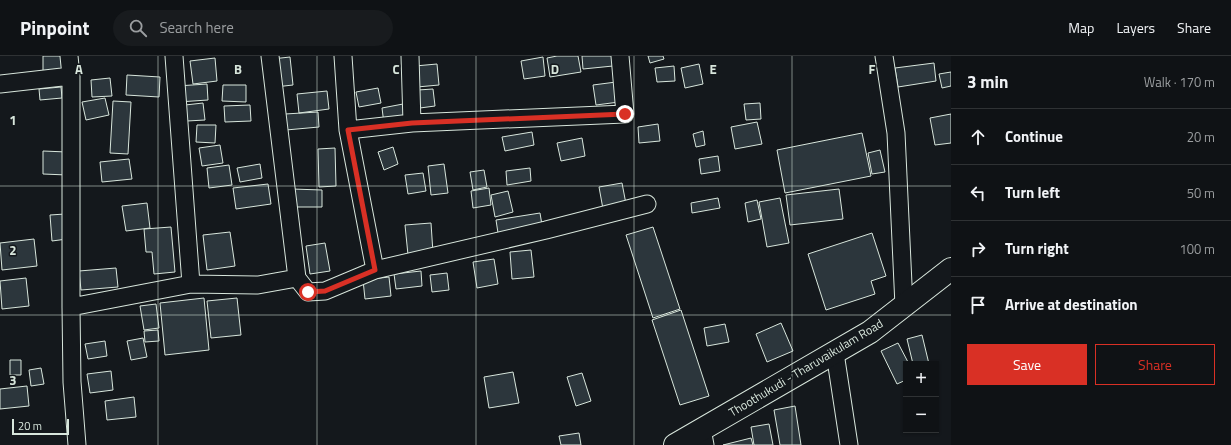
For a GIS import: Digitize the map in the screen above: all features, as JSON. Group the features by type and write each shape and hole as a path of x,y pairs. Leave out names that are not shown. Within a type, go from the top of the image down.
{"main road":[{"name":"Thoothukudi - Tharuvaikulam Road","path":"675,445 704,437 870,332 951,269"}],"street":[{"path":"69,56 71,76 72,382 77,445"},
{"path":"174,56 191,284"},
{"path":"270,56 297,278 308,292 325,291 375,270 546,230 647,204"},
{"path":"343,56 348,130 375,270"},
{"path":"410,56 412,123"},
{"path":"348,130 412,123 625,114 620,56"},
{"path":"884,56 896,133 904,306"},
{"path":"0,84 71,76"},
{"path":"71,306 191,284 258,285 297,278"},
{"path":"835,353 849,445"}],"building":[{"path":"43,56 64,56 64,71 43,71"},
{"path":"557,56 578,56 581,72 550,77 547,58"},
{"path":"582,56 612,56 613,66 583,69"},
{"path":"648,56 663,56 664,59 650,63"},
{"path":"290,57 293,85 275,87 272,59"},
{"path":"543,57 545,76 524,79 521,61"},
{"path":"215,58 217,81 193,84 190,61"},
{"path":"934,63 936,81 898,87 895,68"},
{"path":"437,64 439,85 417,87 415,66"},
{"path":"699,64 703,84 685,88 681,68"},
{"path":"674,66 675,81 657,82 655,68"},
{"path":"951,72 951,86 942,88 939,74"},
{"path":"127,75 160,77 159,97 126,95"},
{"path":"110,78 112,96 92,97 91,80"},
{"path":"616,82 619,102 596,105 593,85"},
{"path":"207,84 208,100 178,102 177,86"},
{"path":"223,85 246,85 246,102 222,101"},
{"path":"61,87 62,98 40,100 39,89"},
{"path":"378,88 381,103 359,107 356,92"},
{"path":"433,89 435,106 420,108 418,90"},
{"path":"327,91 329,109 299,113 297,94"},
{"path":"105,98 109,115 86,120 82,102"},
{"path":"113,101 131,102 128,154 110,153"},
{"path":"203,103 205,120 187,121 185,105"},
{"path":"760,103 761,119 746,120 744,104"},
{"path":"403,104 406,120 384,124 382,108"},
{"path":"250,105 251,121 225,122 224,106"},
{"path":"318,112 319,127 286,130 285,114"},
{"path":"951,114 951,143 935,145 930,118"},
{"path":"757,122 762,144 735,149 731,127"},
{"path":"658,124 660,141 639,143 638,127"},
{"path":"197,125 216,125 215,143 196,142"},
{"path":"703,131 705,145 696,147 693,134"},
{"path":"532,132 534,145 505,151 502,137"},
{"path":"862,133 871,176 785,193 777,150"},
{"path":"582,138 585,156 561,161 557,143"},
{"path":"220,145 223,163 202,166 199,148"},
{"path":"393,147 398,164 384,170 378,152"},
{"path":"335,148 336,186 319,187 318,149"},
{"path":"880,150 885,172 872,174 868,153"},
{"path":"43,151 67,152 67,175 43,174"},
{"path":"718,156 720,171 701,174 699,159"},
{"path":"129,159 132,179 102,182 100,162"},
{"path":"260,164 262,178 240,182 237,168"},
{"path":"444,164 448,193 431,195 428,166"},
{"path":"229,165 232,185 209,188 207,168"},
{"path":"530,168 531,181 507,185 506,171"},
{"path":"484,170 487,187 473,190 470,172"},
{"path":"423,173 426,191 408,194 405,175"},
{"path":"622,183 626,204 603,209 599,187"},
{"path":"268,184 271,204 236,209 233,188"},
{"path":"489,188 491,205 473,208 471,191"},
{"path":"292,189 322,190 322,207 291,207"},
{"path":"839,189 843,219 790,225 786,195"},
{"path":"508,191 513,212 495,217 491,195"},
{"path":"718,198 720,208 692,213 691,203"},
{"path":"780,198 789,243 767,247 759,202"},
{"path":"757,200 761,219 748,222 745,203"},
{"path":"147,203 150,228 126,231 122,206"},
{"path":"540,213 542,225 498,233 496,220"},
{"path":"65,214 67,239 52,241 50,215"},
{"path":"431,223 433,253 408,255 405,225"},
{"path":"171,227 175,272 154,274 152,252 146,252 144,229"},
{"path":"653,227 680,309 653,318 626,235"},
{"path":"230,232 235,266 207,270 203,235"},
{"path":"872,233 886,276 871,281 875,294 826,310 808,254"},
{"path":"34,239 37,266 2,270 0,243"},
{"path":"325,243 330,271 310,274 306,246"},
{"path":"531,250 534,277 512,279 510,252"},
{"path":"494,259 498,284 477,288 473,262"},
{"path":"116,268 118,287 81,290 79,271"},
{"path":"421,271 422,286 396,289 394,274"},
{"path":"447,273 449,290 432,292 430,275"},
{"path":"389,277 391,296 365,299 363,280"},
{"path":"26,278 29,306 2,309 0,281"},
{"path":"204,298 209,350 165,355 160,303"},
{"path":"237,298 241,335 211,338 207,301"},
{"path":"156,304 159,328 144,330 140,306"},
{"path":"681,310 709,396 680,405 652,320"},
{"path":"781,323 793,351 767,362 756,334"},
{"path":"725,324 729,342 707,346 704,328"},
{"path":"158,330 159,341 145,342 144,331"},
{"path":"922,335 928,361 912,361 907,339"},
{"path":"143,338 147,357 131,360 127,341"},
{"path":"105,341 107,356 88,359 85,344"},
{"path":"898,343 907,361 903,361 903,381 897,384 881,351"},
{"path":"10,360 21,360 21,375 10,375"},
{"path":"41,368 44,384 31,386 29,370"},
{"path":"111,371 113,390 90,393 87,374"},
{"path":"513,372 519,403 489,408 484,377"},
{"path":"582,373 591,401 576,406 567,377"},
{"path":"27,386 29,406 0,409 0,389"},
{"path":"134,397 136,417 107,420 105,401"},
{"path":"795,406 801,445 780,445 774,410"},
{"path":"769,424 773,445 754,445 751,427"},
{"path":"579,433 581,445 561,445 559,436"},
{"path":"751,438 753,445 723,445"}],"route":[{"path":"308,292 325,291 375,270 348,130 412,123 625,114"}]}
